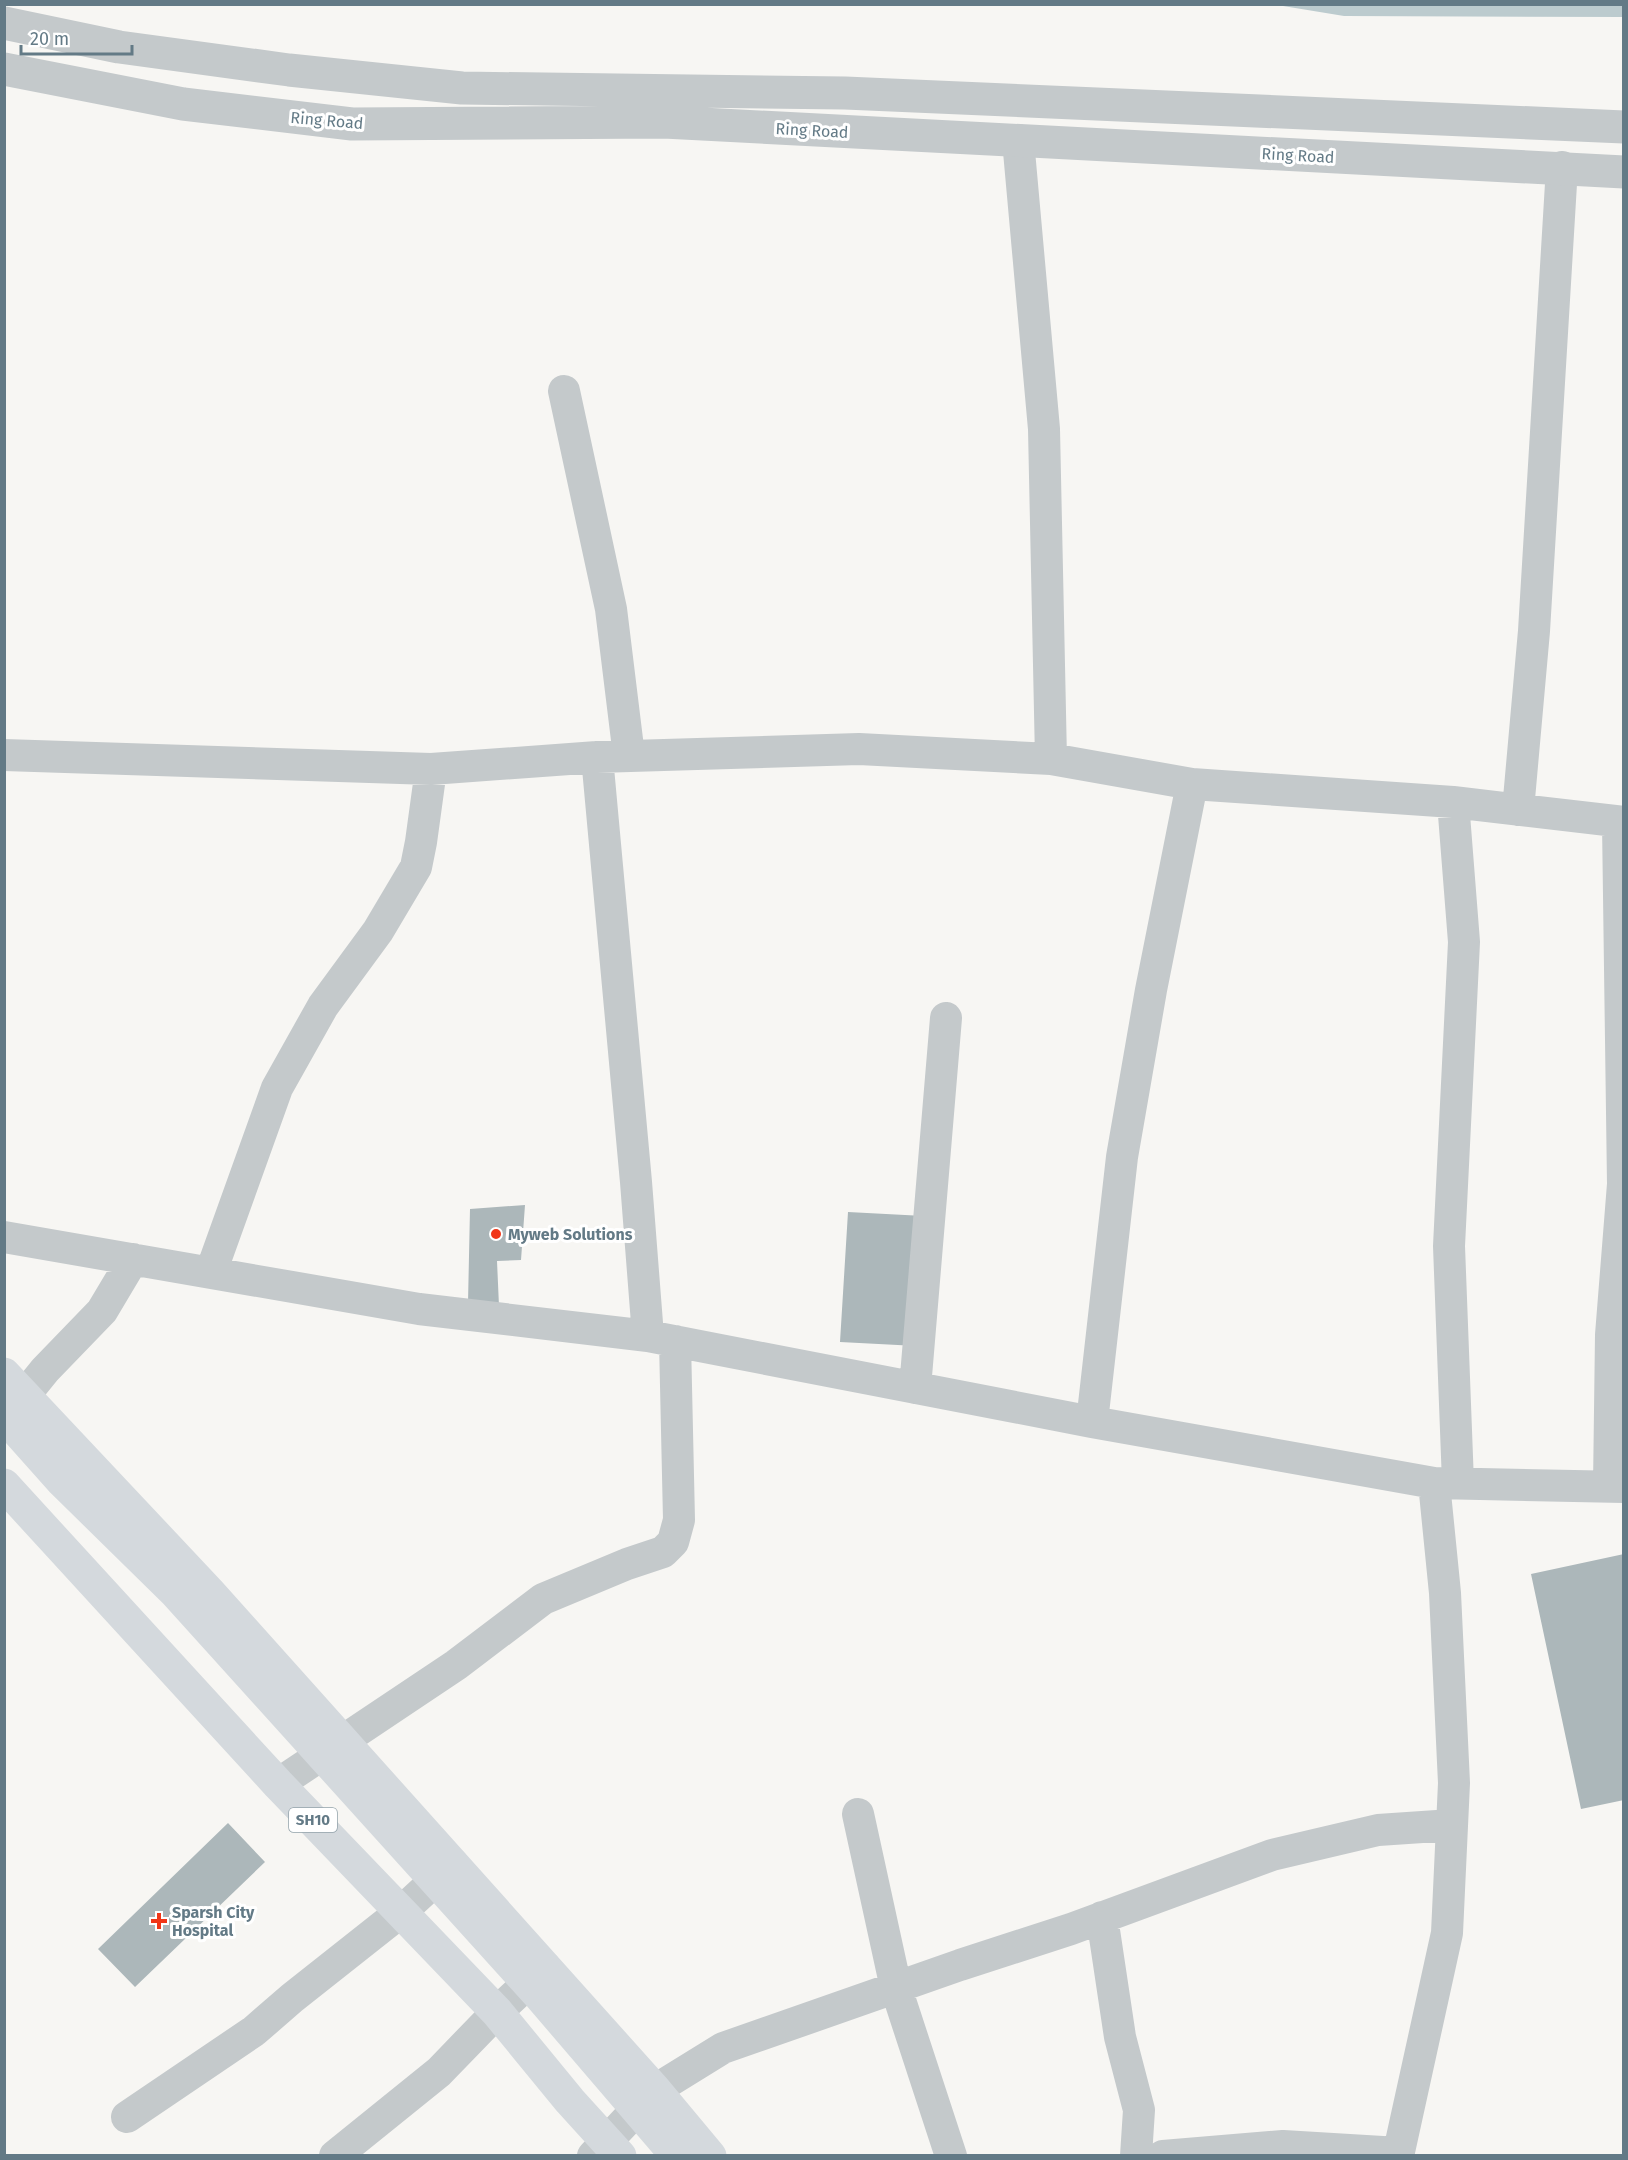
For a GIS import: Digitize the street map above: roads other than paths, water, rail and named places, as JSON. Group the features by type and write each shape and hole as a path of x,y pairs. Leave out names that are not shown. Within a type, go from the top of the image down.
{"main road":[{"path":"10,1401 201,1583 655,2090 710,2156"},
{"path":"10,1401 62,1481 175,1592 540,1996 677,2156"},
{"name":"SH10","path":"4,1485 278,1784 497,2012 570,2101 607,2151"}],"street":[{"path":"4,23 130,49 289,70 462,88 845,93 1623,127"},
{"name":"Ring Road","path":"4,69 183,104 352,124 664,122 1562,167 1623,172"},
{"path":"1018,140 1044,429 1051,759"},
{"path":"1518,810 1534,631 1562,167"},
{"path":"564,391 611,609 629,756"},
{"path":"4,754 431,769 597,757 860,749 1051,759 1192,784 1453,802 1621,823 1623,1184 1611,1335 1616,1486 1446,1483 1092,1422 661,1338 419,1309 4,1237"},
{"path":"278,1784 456,1665 543,1599 627,1564 663,1552 673,1542 679,1521 661,1338 634,1159 597,757"},
{"path":"211,1272 277,1089 323,1006 378,931 416,867 422,842 431,769"},
{"path":"1092,1422 1122,1157 1150,990 1192,784"},
{"path":"1163,2156 1283,2146 1399,2154 1447,1933 1454,1783 1445,1593 1449,1246 1464,942 1453,802"},
{"path":"915,1388 946,1018"},
{"path":"10,1401 45,1370 102,1311 133,1259"},
{"path":"858,1814 896,1988 951,2156"},
{"path":"607,2151 655,2090 723,2048 1102,1917 1272,1855 1378,1830 1452,1825"},
{"path":"127,2117 254,2031 402,1911 453,1864"},
{"path":"1102,1917 1120,2037 1139,2110 1136,2156"},
{"path":"335,2156 439,2072 497,2012 545,1967"}],"place":[{"name":"Myweb Solutions","path":"496,1234"},
{"name":"Sparsh City Hospital","path":"159,1921"}]}
